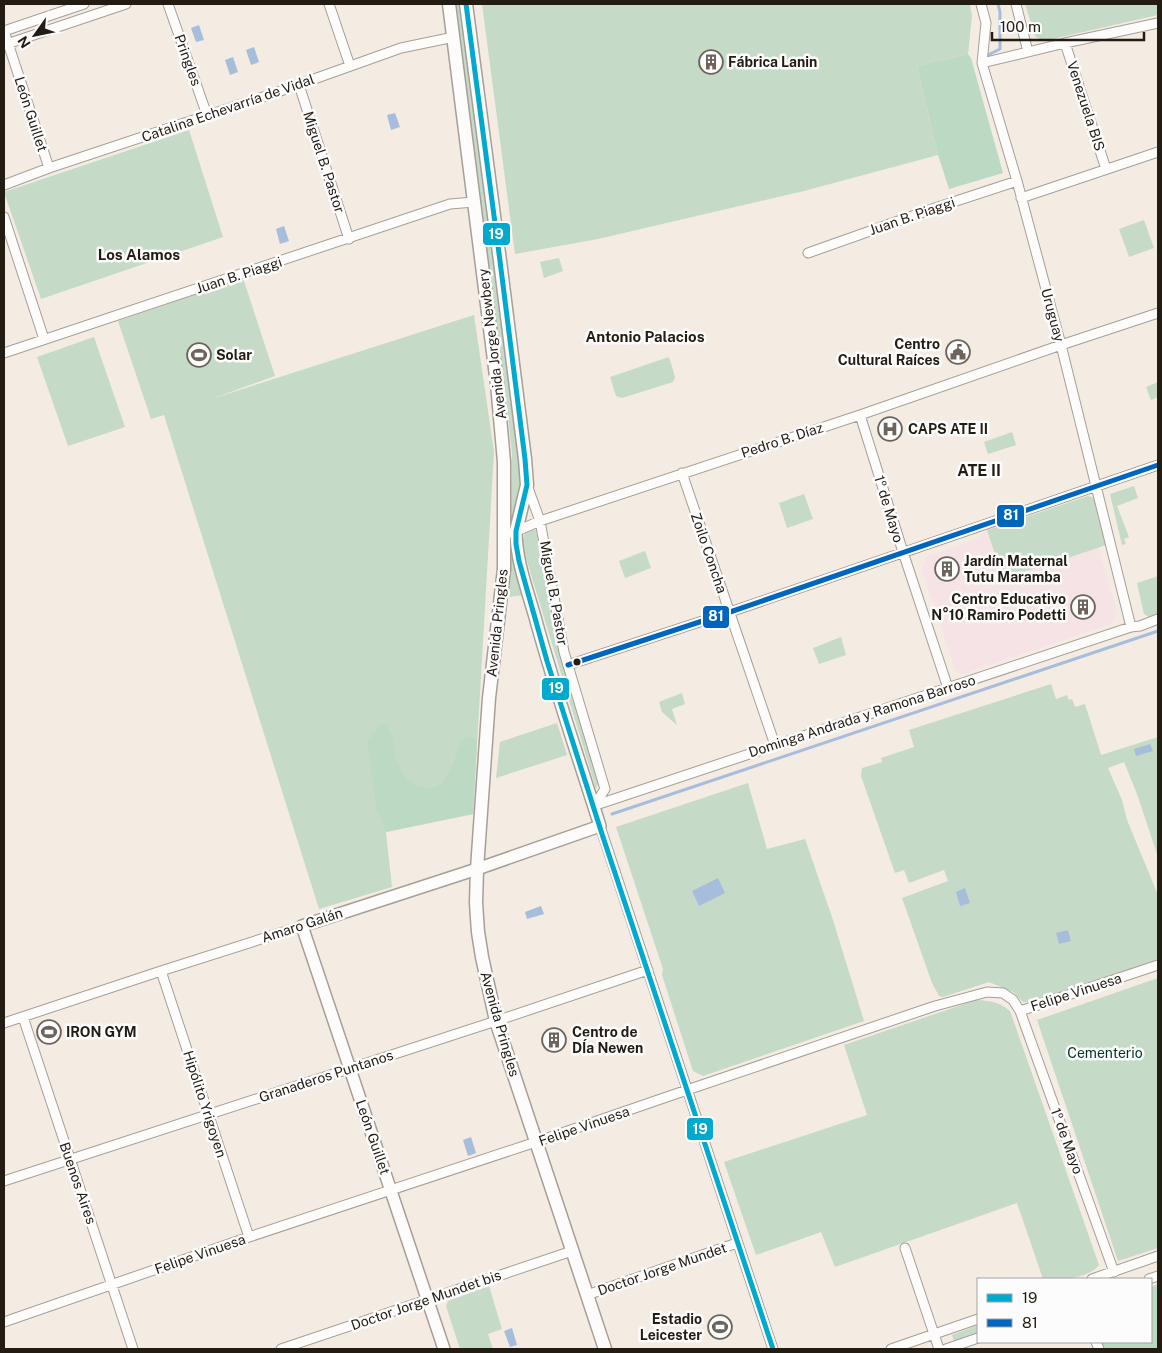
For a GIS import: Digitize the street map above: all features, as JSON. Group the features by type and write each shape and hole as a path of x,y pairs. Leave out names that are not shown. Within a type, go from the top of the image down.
{"main road":[{"name":"Avenida Jorge Newbery","path":"449,4 501,426 504,462 503,536"},
{"name":"Avenida Jorge Newbery","path":"466,4 525,459 526,485 516,531"},
{"name":"Avenida Pringles","path":"503,536 504,569 489,698 477,868 476,903 478,932 496,1022 605,1349"}],"street":[{"path":"4,31 84,4"},
{"path":"6,44 126,4"},
{"name":"Pringles","path":"168,4 207,115"},
{"path":"330,4 350,66"},
{"name":"Uruguay","path":"981,4 986,23 982,63 1017,181 1061,345 1131,627"},
{"path":"1016,4 1028,52"},
{"path":"982,63 1158,23"},
{"name":"León Guillet","path":"4,31 6,44 49,168"},
{"name":"Catalina Echevarría de Vidal","path":"4,185 401,48 454,38"},
{"name":"Venezuela BIS","path":"1065,43 1106,169"},
{"name":"Miguel B. Pastor","path":"298,84 349,238"},
{"path":"1021,198 1158,152"},
{"name":"Juan B. Piaggi","path":"808,253 934,208 1017,181"},
{"name":"Juan B. Piaggi","path":"4,353 450,204 474,202"},
{"path":"4,217 44,339"},
{"name":"Pedro B. Díaz","path":"503,536 540,521 860,415 1158,313"},
{"name":"1º de Mayo","path":"860,415 902,552 948,688"},
{"path":"568,665 730,612 1158,465"},
{"name":"Zoilo Concha","path":"682,473 775,745"},
{"name":"Avenida Jorge Newbery","path":"526,485 540,521"},
{"name":"Miguel B. Pastor","path":"540,521 564,652 605,789 594,806"},
{"name":"Miguel B. Pastor","path":"516,531 519,561 541,640 600,826 773,1349"},
{"name":"Dominga Andrada y Ramona Barroso","path":"594,806 1158,619"},
{"name":"Amaro Galán","path":"4,1023 600,826"},
{"name":"León Guillet","path":"302,926 444,1349"},
{"name":"Felipe Vinuesa","path":"4,1322 249,1237 536,1142 935,1006 987,992 1003,992 1013,1000 1020,1011 1158,965"},
{"name":"Hipólito Yrigoyen","path":"161,970 249,1237"},
{"name":"Granaderos Puntanos","path":"4,1181 496,1022 648,970"},
{"name":"1º de Mayo","path":"1020,1011 1114,1272"},
{"name":"Buenos Aires","path":"23,1017 133,1349"},
{"name":"Doctor Jorge Mundet","path":"587,1295 737,1243"},
{"path":"905,1248 939,1349"},
{"name":"Doctor Jorge Mundet bis","path":"286,1348 572,1251"},
{"path":"1095,1278 1158,1256"},
{"path":"892,1349 977,1319"},
{"path":"946,1349 977,1338"}],"shaded area":[{"path":"987,530 1003,578 1098,547 1117,612 1111,624 963,674 956,671 922,570 926,557 977,539"}],"green space":[{"path":"453,4 462,4 523,483 512,522 512,455 506,396"},
{"path":"482,4 970,4 972,16 968,54 917,66 938,155 804,191 598,239 515,254"},
{"path":"1025,4 1158,4 1158,15 1044,41 1035,36"},
{"path":"968,54 971,58 1003,173 949,189 938,155 917,66"},
{"path":"189,130 223,237 41,299 4,192"},
{"path":"1144,220 1154,248 1129,257 1119,229"},
{"path":"559,258 563,271 544,278 540,262"},
{"path":"243,278 275,376 211,399 474,315 494,452 473,814 386,832 392,887 319,909 164,415 151,419 118,321"},
{"path":"94,337 125,427 68,446 37,357"},
{"path":"669,357 675,377 673,382 622,398 616,396 610,377"},
{"path":"1158,382 1158,397 1151,400 1146,387"},
{"path":"1012,432 1016,445 988,454 984,442"},
{"path":"1134,486 1138,498 1117,506 1129,537 1124,539 1126,544 1122,545 1110,494"},
{"path":"804,494 813,519 787,528 779,503"},
{"path":"1088,496 1094,498 1106,545 1003,578 987,530"},
{"path":"533,529 536,530 555,636 599,781 596,789 523,548 525,533"},
{"path":"511,547 524,595 508,597"},
{"path":"645,551 651,568 625,578 619,561"},
{"path":"1158,576 1158,614 1149,617 1144,614 1137,583"},
{"path":"841,637 846,655 819,664 813,648"},
{"path":"1051,684 1056,699 1067,695 1069,700 1072,699 1075,707 1085,704 1101,755 1158,737 1158,857 1124,762 1108,768 1158,895 1158,959 1041,1002 1023,1002 1013,992 989,982 943,997 939,996 932,983 902,898 948,881 944,870 909,883 904,870 895,873 861,776 862,768 882,762 881,758 914,747 909,730"},
{"path":"682,693 685,704 672,709 677,725 662,712 659,702"},
{"path":"557,723 567,755 496,778 500,742"},
{"path":"386,724 393,739 396,760 406,778 416,785 431,789 442,783 453,764 461,741 468,737 474,738 477,742 473,814 386,832 377,810 367,741 380,725"},
{"path":"748,783 767,849 805,839 833,920 864,1021 703,1076 693,1071 662,975 663,969 616,827"},
{"name":"Cementerio","path":"1158,978 1158,1248 1118,1261 1037,1020"},
{"path":"976,1000 998,1003 1010,1011 1099,1265 1088,1274 1080,1276 1043,1278 1017,1203 835,1267 821,1232 756,1255 724,1162 867,1115 844,1045"},
{"path":"1158,1284 1158,1349 1103,1349 1100,1343 1152,1343 1152,1287"},
{"path":"489,1286 502,1329 488,1334 493,1349 460,1349 446,1306 448,1301"},
{"path":"977,1325 977,1332 954,1341 952,1335"}],"water":[{"path":"199,25 204,40 196,42 191,28"},
{"path":"254,47 259,62 251,65 246,50"},
{"path":"233,57 238,72 230,75 225,60"},
{"path":"395,113 400,127 391,130 387,115"},
{"path":"284,226 289,241 280,244 276,229"},
{"path":"1150,744 1153,751 1136,756 1134,749"},
{"path":"718,878 725,893 699,906 692,891"},
{"path":"965,888 970,903 960,906 956,892"},
{"path":"541,906 544,914 527,919 525,912"},
{"path":"1068,930 1071,941 1059,944 1056,933"},
{"path":"471,1137 476,1153 468,1156 463,1140"},
{"path":"512,1328 517,1345 510,1347 504,1331"}],"waterway":[{"path":"988,55 1000,49 1000,12 998,4"},
{"path":"612,814 1158,631"}],"transit line":[{"name":"19","path":"466,4 525,459 527,485 516,531 519,561 547,661 602,834 773,1349"},
{"name":"81","path":"568,665 730,612 1158,465"}],"place":[{"name":"Fábrica Lanin","path":"711,62"},
{"name":"Centro Cultural Raíces","path":"958,352"},
{"name":"Solar","path":"199,355"},
{"name":"CAPS ATE II","path":"890,429"},
{"name":"Jardín Maternal Tutu Maramba","path":"947,569"},
{"name":"Centro Educativo N°10 Ramiro Podetti","path":"1083,607"},
{"name":"IRON GYM","path":"49,1032"},
{"name":"Centro de DÍa Newen","path":"554,1040"},
{"name":"Estadio Leicester","path":"720,1327"}],"district":[{"name":"Los Alamos","path":"139,254"},
{"name":"Antonio Palacios","path":"645,336"},
{"name":"ATE II","path":"979,470"}]}
